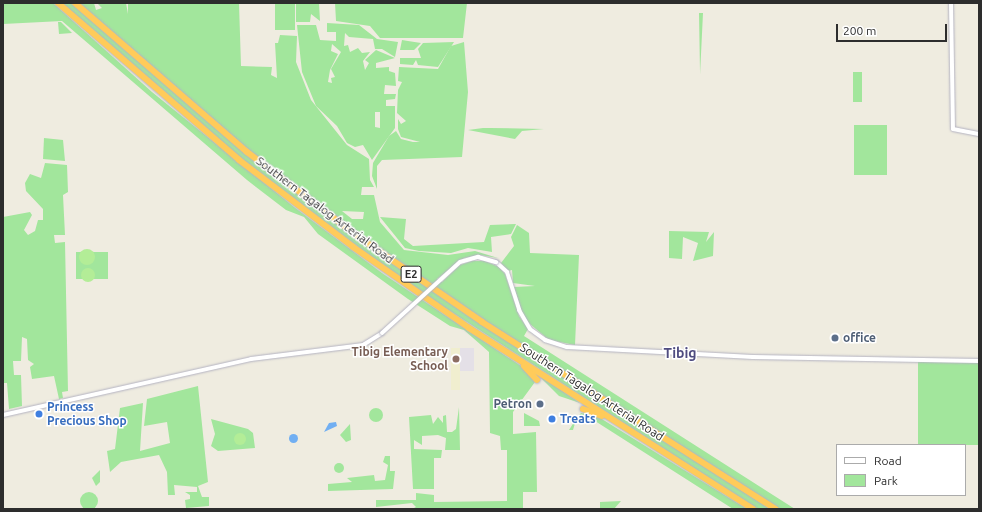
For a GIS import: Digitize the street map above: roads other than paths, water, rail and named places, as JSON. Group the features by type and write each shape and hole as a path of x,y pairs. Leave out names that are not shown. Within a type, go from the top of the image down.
{"highway":[{"name":"Southern Tagalog Arterial Road","path":"58,3 239,160 353,247 452,316 753,509"},
{"name":"Southern Tagalog Arterial Road","path":"75,3 250,155 366,242 482,322 775,509"},
{"path":"452,316 527,369 537,380"},
{"path":"583,409 608,419 698,474"}],"street":[{"path":"951,3 953,129 979,134"},
{"path":"3,415 251,359 365,345 382,333 460,262 476,258 496,262 507,272 521,315 530,329 545,340 568,347 753,357 979,360"}],"water":[{"path":"336,422 337,426 324,432 329,423"},
{"path":"293,433 298,438 293,443 288,438"}],"place":[{"name":"office","path":"835,338"},
{"name":"Tibig Elementary School","path":"456,359"},
{"name":"Petron","path":"540,404"},
{"name":"Princess Precious Shop","path":"39,414"},
{"name":"Treats","path":"552,419"}],"district":[{"name":"Tibig","path":"680,353"}]}
